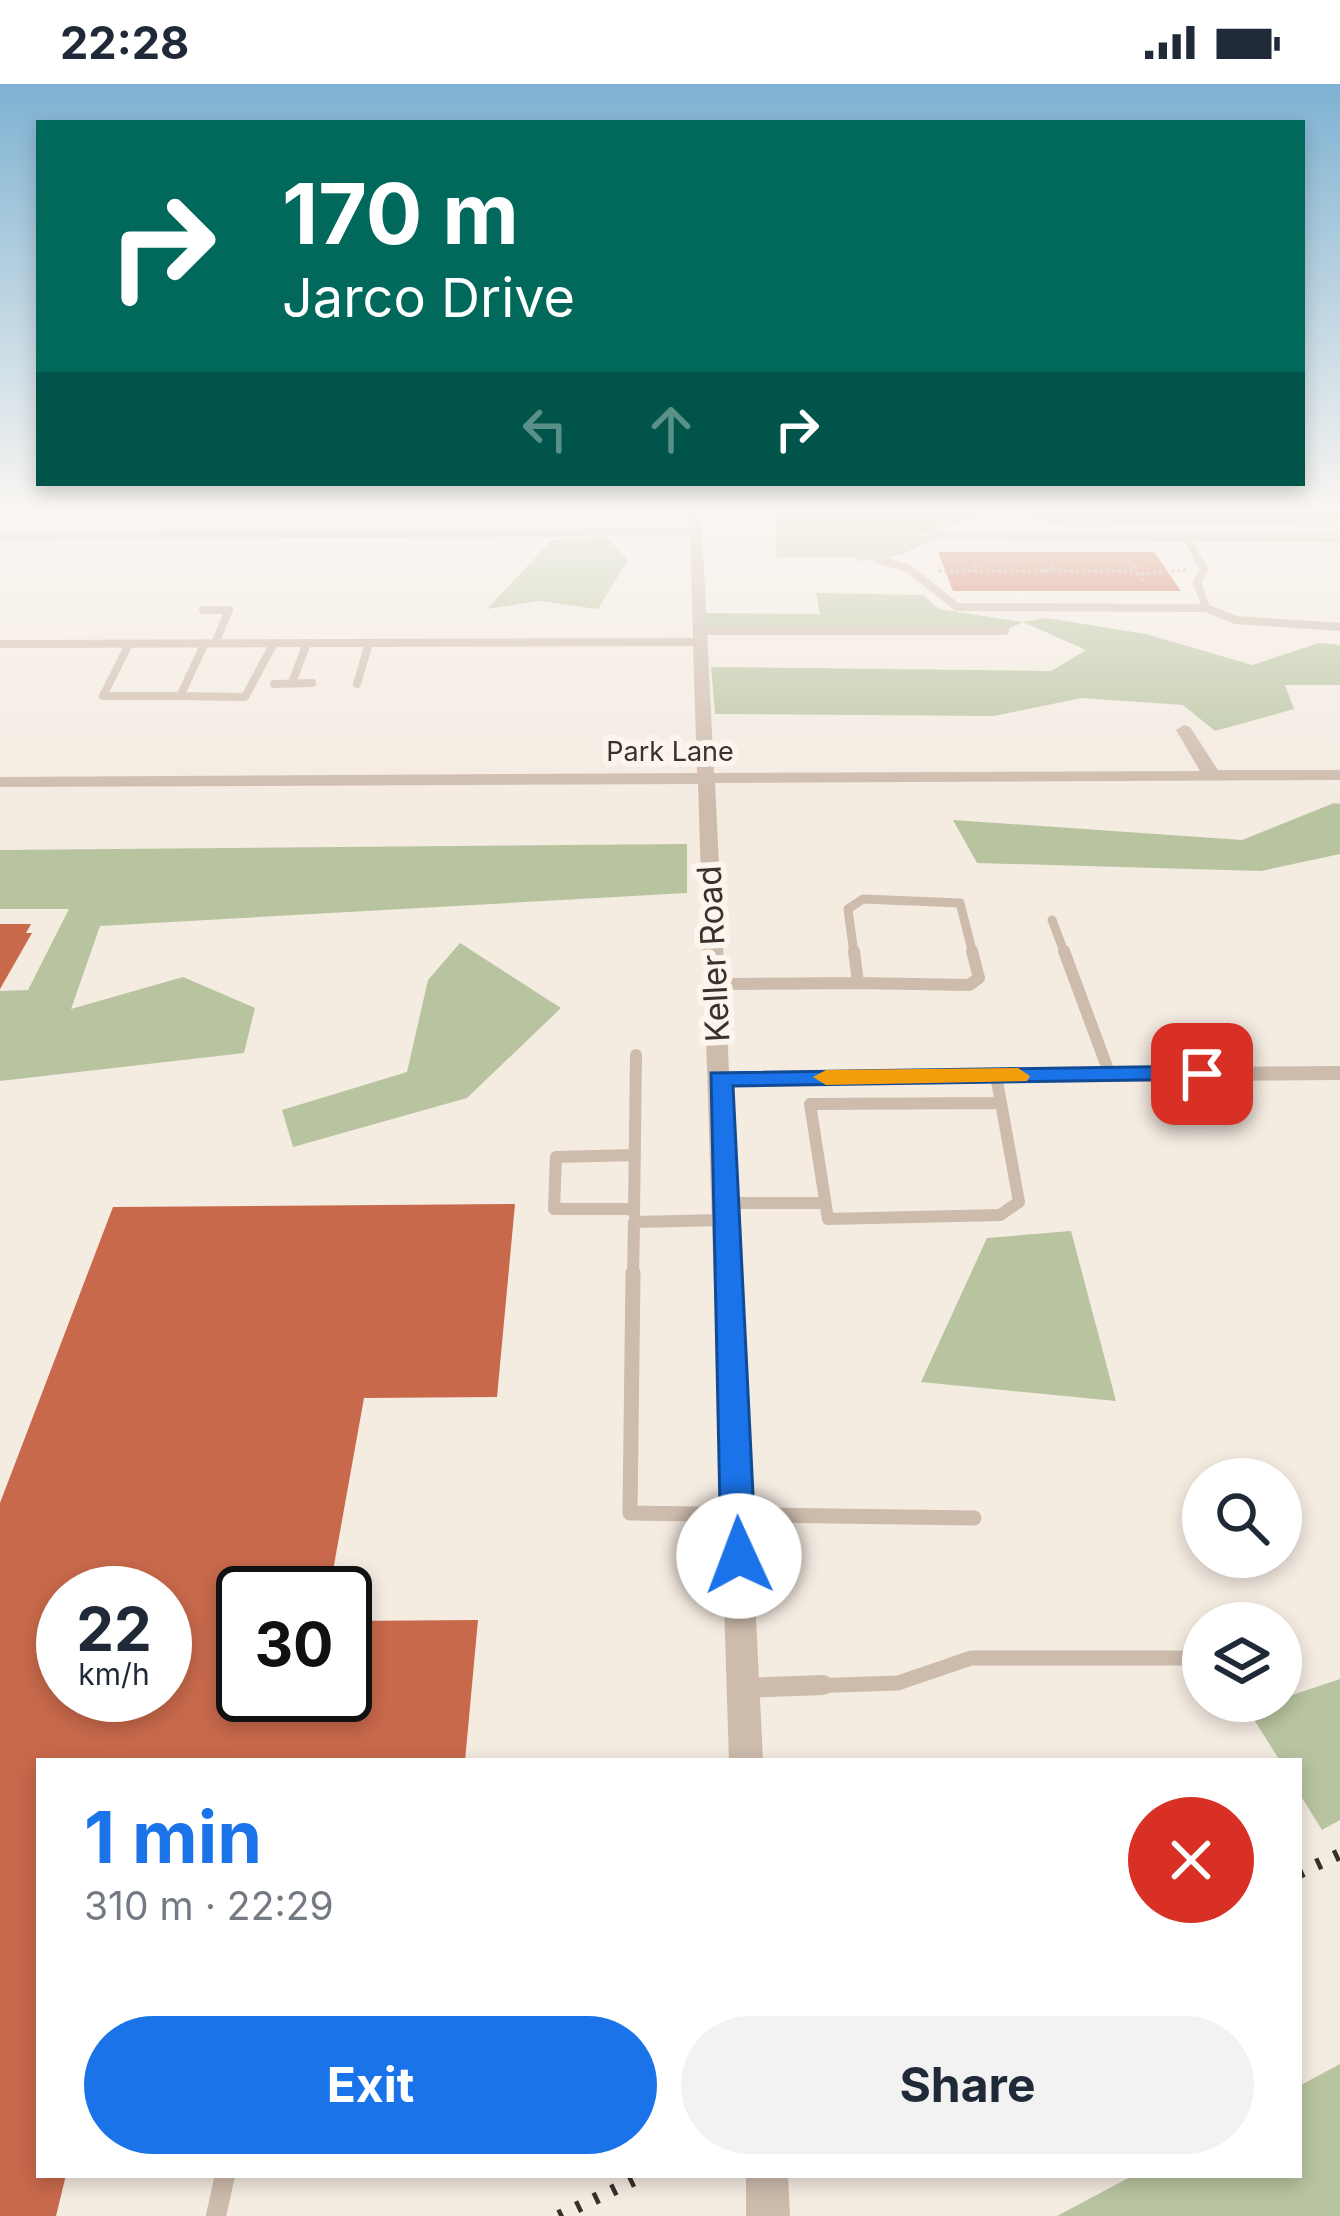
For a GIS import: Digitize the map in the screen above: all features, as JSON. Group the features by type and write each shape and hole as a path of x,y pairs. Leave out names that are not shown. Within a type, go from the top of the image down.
{"street":[{"name":"Keller Road","path":"698,605 746,1758"},
{"path":"0,644 699,637"},
{"path":"1184,730 1213,777"},
{"name":"Park Lane","path":"0,782 1340,776"},
{"path":"720,1078 1340,1073"},
{"path":"767,2178 768,2216"}],"lane":[{"path":"952,605 1206,608 1236,620 1340,627"},
{"path":"180,696 229,610 203,610"},
{"path":"699,637 1004,631"},
{"path":"129,644 103,696 245,698 274,643"},
{"path":"292,683 307,643"},
{"path":"357,684 369,643"},
{"path":"274,684 312,683"},
{"path":"714,984 969,985 979,978 960,903 863,899 848,909 857,983"},
{"path":"1052,920 1110,1075"},
{"path":"636,1055 630,1513 974,1518"},
{"path":"996,1076 1001,1103 1019,1202 1000,1215 828,1219 810,1104 1001,1103"},
{"path":"635,1155 556,1156 554,1209 634,1215 825,1203"},
{"path":"743,1688 898,1683 971,1658 1182,1658"},
{"path":"216,2216 224,2178"}],"green space":[{"path":"818,605 935,605 1022,622 1046,618 1146,634 1252,665 1319,643 1340,645 1340,685 1285,685 1294,709 1215,731 1183,705 1081,698 994,716 715,714 711,667 1051,671 1086,650 1023,622 1005,631 699,631 698,613 820,614"},
{"path":"1340,804 1340,854 1261,871 977,863 953,820 1242,840"},
{"path":"687,844 687,893 100,926 71,1009 183,977 255,1008 244,1053 0,1081 0,991 28,990 69,909 0,909 0,850"},
{"path":"460,943 561,1008 467,1098 293,1147 282,1110 407,1072 428,980"},
{"path":"1071,1231 1116,1401 921,1382 987,1238"},
{"path":"1340,1679 1340,1820 1322,1830 1302,1798 1302,1758 1278,1758 1256,1722 1302,1722 1302,1692"},
{"path":"1340,2064 1340,2216 1057,2216 1128,2178 1302,2178 1302,2084"}],"building":[{"path":"0,924 31,924 26,933 32,933 0,989"},
{"path":"515,1204 497,1397 364,1398 334,1566 216,1566 216,1722 372,1722 372,1621 478,1620 465,1758 36,1758 36,2178 65,2178 56,2216 0,2216 0,1503 113,1207"}],"railway":[{"path":"1302,1872 1340,1854"},
{"path":"559,2216 639,2178"}],"slow traffic":[{"path":"826,1077 1018,1076"}],"route":[{"path":"739,1556 720,1078 1202,1074"}]}
